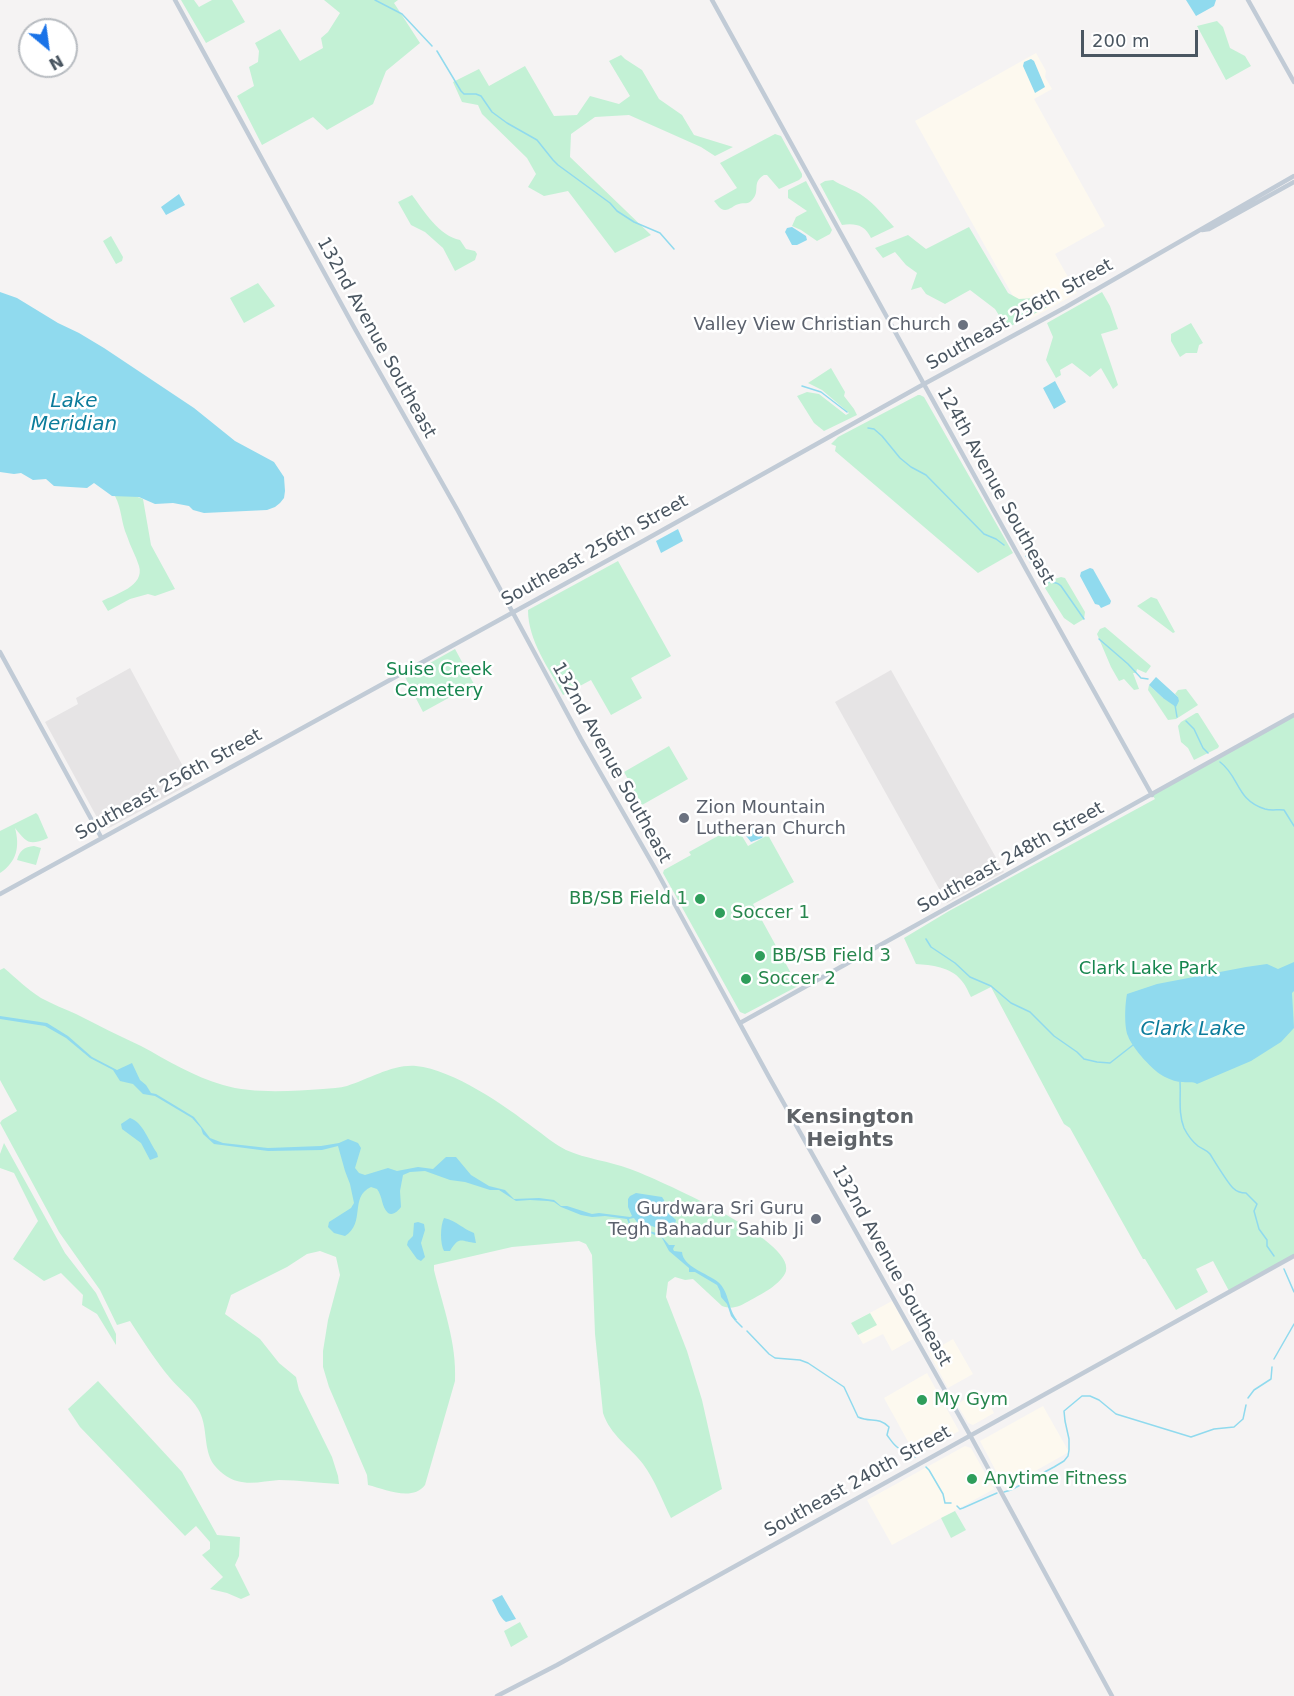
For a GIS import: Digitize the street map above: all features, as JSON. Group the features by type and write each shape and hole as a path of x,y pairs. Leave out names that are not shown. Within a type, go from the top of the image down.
{"main road":[{"name":"132nd Avenue Southeast","path":"175,0 345,311 458,511 512,613 970,1435 1112,1696"},
{"name":"124th Avenue Southeast","path":"712,0 1152,795"},
{"path":"1248,0 1294,82"},
{"name":"Southeast 256th Street","path":"0,894 1066,307 1294,176"},
{"name":"Southeast 256th Street","path":"1202,230 1209,229 1294,182"},
{"path":"0,652 101,837"},
{"name":"Southeast 248th Street","path":"740,1023 1294,716"},
{"name":"Southeast 240th Street","path":"497,1696 557,1665 1294,1256"}],"shaded area":[{"path":"1036,53 1046,71 1045,77 1052,89 1034,99 1105,226 1055,254 1077,293 1027,321 915,121"},
{"path":"130,668 192,783 107,828 100,823 45,722 78,704 76,698"},
{"path":"891,670 1004,872 947,903 835,702"},
{"path":"892,1301 913,1339 892,1351 883,1334 863,1344 851,1323"},
{"path":"953,1339 973,1374 948,1388 929,1353"},
{"path":"927,1373 959,1431 916,1456 884,1398"},
{"path":"982,1390 994,1413 973,1425 968,1423 957,1404"},
{"path":"1043,1406 1069,1452 1005,1488 980,1441"},
{"path":"965,1446 971,1448 994,1489 892,1545 867,1500"}],"green space":[{"path":"181,0 194,0 199,7 212,0 232,0 245,22 206,43"},
{"path":"324,0 398,0 394,3 420,43 386,71 373,104 327,130 313,117 262,145 237,96 254,86 249,67 258,62 259,51 255,43 280,29 300,61 323,48 321,38 328,32 340,13"},
{"path":"1217,21 1223,27 1230,48 1245,56 1251,66 1226,80 1197,26"},
{"path":"621,55 642,70 659,99 682,115 694,135 733,147 715,156 701,147 629,115 595,117 571,134 570,157 651,235 615,253 568,191 544,196 528,187 536,174 527,158 482,114 478,105 462,102 453,82 479,69 489,86 525,66 554,116 577,115 590,96 619,104 630,96 609,61"},
{"path":"775,134 781,136 802,177 779,189 767,175 764,175 758,181 755,197 750,202 741,203 727,210 720,208 714,201 737,188 720,163"},
{"path":"833,180 867,199 894,227 871,238 866,230 859,226 842,225 820,184"},
{"path":"806,181 832,230 830,234 817,241 792,226 796,217 807,211 788,198 788,190"},
{"path":"412,195 445,234 460,240 466,249 475,251 477,254 475,260 455,271 443,248 425,232 411,225 398,202"},
{"path":"969,227 1008,293 1019,299 1051,297 1055,303 1007,328 995,309 970,290 945,304 926,294 921,287 911,290 917,273 906,265 895,252 883,258 875,248 908,235 926,249"},
{"path":"111,236 123,257 122,261 116,264 103,241"},
{"path":"258,283 275,306 244,323 230,298"},
{"path":"1102,292 1118,329 1101,334 1118,385 1113,389 1101,368 1090,377 1072,363 1060,370 1061,375 1056,378 1046,360 1053,337 1047,323"},
{"path":"1191,323 1203,343 1199,345 1197,353 1186,353 1180,357 1171,341 1171,334"},
{"path":"831,368 845,392 844,396 857,415 824,431 814,423 797,396 807,392 819,394 846,415 849,413 822,390 808,383"},
{"path":"918,395 924,397 1013,553 978,573 835,451 836,446 831,444 838,437"},
{"path":"115,496 135,496 143,499 151,545 175,589 155,596 148,594 130,599 108,611 102,601 134,584 140,573"},
{"path":"618,561 671,656 631,678 642,698 611,715 591,680 563,695 535,643 528,610"},
{"path":"1061,577 1065,578 1085,612 1084,619 1074,625 1064,618 1045,588 1045,584"},
{"path":"1151,597 1157,599 1175,632 1173,633 1137,606"},
{"path":"1105,627 1151,666 1146,673 1137,669 1136,673 1133,673 1139,689 1134,690 1124,679 1119,681 1111,667 1097,634"},
{"name":"Suise Creek Cemetery","path":"455,649 474,684 423,712 405,677"},
{"path":"1149,685 1163,698 1178,697 1175,694 1178,690 1186,689 1198,705 1176,719 1168,720 1148,690"},
{"path":"1196,713 1219,746 1194,760 1188,748 1181,742 1178,726"},
{"name":"Clark Lake Park","path":"1294,715 1294,1256 1229,1291 1213,1261 1196,1269 1208,1292 1176,1310 1143,1259 1070,1128 1064,1124 991,987 971,997 962,982 952,972 934,966 916,964 904,938 949,911 1155,799 1152,795"},
{"path":"669,746 688,779 642,805 624,772"},
{"path":"36,813 48,838 29,842 15,828 17,847 14,859 0,873 0,831"},
{"path":"736,826 748,846 768,835 794,882 753,904 798,986 745,1014 740,1012 663,873 664,870 691,855 689,852"},
{"path":"34,846 41,848 36,865 17,860 23,850"},
{"path":"4,968 41,998 191,1073 234,1088 273,1091 338,1088 407,1066 431,1069 446,1074 494,1099 566,1150 622,1166 666,1184 747,1227 769,1243 783,1258 786,1271 784,1276 770,1289 739,1306 730,1308 722,1306 693,1279 685,1280 675,1277 668,1282 666,1297 687,1351 702,1400 722,1489 671,1518 647,1470 610,1428 603,1413 595,1334 592,1255 586,1244 579,1241 512,1247 434,1265 452,1339 455,1381 425,1485 413,1493 398,1493 368,1485 367,1475 329,1387 323,1367 323,1351 328,1320 340,1275 336,1257 320,1251 307,1254 287,1267 231,1295 225,1314 260,1339 279,1363 296,1377 299,1390 332,1457 339,1484 294,1480 247,1483 223,1474 214,1465 209,1455 203,1422 198,1409 165,1371 130,1321 117,1325 100,1290 59,1232 0,1123 17,1111 0,1080 0,970"},
{"path":"4,1143 65,1253 96,1293 116,1334 116,1345 97,1314 82,1305 83,1295 61,1273 44,1281 13,1259 38,1221 14,1173 0,1168 0,1154"},
{"path":"870,1313 877,1325 858,1335 851,1323"},
{"path":"98,1381 182,1472 217,1535 240,1537 239,1556 235,1565 250,1595 241,1599 210,1589 223,1577 202,1555 210,1549 210,1542 196,1526 185,1536 80,1427 68,1409"},
{"path":"955,1511 966,1530 951,1538 941,1518"},
{"path":"520,1622 528,1637 511,1647 504,1631"}],"water":[{"path":"1186,0 1216,0 1214,6 1196,16"},
{"path":"1031,59 1045,87 1035,93 1023,66 1024,62"},
{"path":"179,194 185,205 166,215 161,207"},
{"path":"792,227 806,236 807,240 792,245 785,232 787,228"},
{"name":"Lake Meridian","path":"0,292 17,298 104,348 194,408 235,441 274,462 284,477 284,498 275,507 267,510 204,513 193,510 189,506 173,503 155,504 139,497 112,496 94,483 87,488 54,486 46,479 33,480 21,473 0,472"},
{"path":"1055,381 1066,402 1054,409 1043,388"},
{"path":"678,529 683,541 661,553 656,541"},
{"path":"1093,569 1111,601 1110,604 1101,608 1095,604 1080,576 1081,572"},
{"path":"1156,677 1178,697 1176,707 1149,685"},
{"path":"753,822 760,827 764,835 751,842 743,832 746,826"},
{"name":"Clark Lake","path":"1294,962 1294,991 1292,993 1294,1028 1281,1042 1251,1061 1197,1084 1178,1082 1155,1070 1130,1041 1125,1021 1127,994 1157,984 1267,964 1278,969"},
{"path":"0,1016 47,1023 68,1036 92,1057 117,1070 132,1063 140,1080 151,1093 194,1117 210,1138 223,1143 268,1148 321,1146 348,1139 358,1143 361,1148 355,1168 359,1173 365,1175 388,1168 397,1171 418,1167 433,1169 446,1157 456,1157 471,1175 489,1186 505,1190 514,1199 554,1200 561,1206 592,1214 630,1217 632,1216 628,1207 628,1199 630,1196 636,1193 662,1197 666,1211 676,1220 674,1228 665,1231 649,1225 642,1227 634,1218 629,1219 631,1227 654,1232 662,1238 648,1232 631,1230 627,1219 581,1215 548,1201 516,1201 499,1190 450,1180 425,1171 403,1175 400,1191 401,1207 392,1214 388,1213 384,1207 377,1189 371,1187 364,1191 351,1231 345,1236 334,1233 328,1227 329,1222 351,1208 354,1203 338,1146 322,1150 268,1151 214,1144 203,1134 192,1118 155,1096 143,1094 133,1084 120,1081 113,1070 90,1058 66,1038 45,1026 0,1019"},
{"path":"130,1118 142,1128 158,1157 150,1160 141,1143 122,1129 121,1124"},
{"path":"444,1218 474,1233 476,1243 459,1241 450,1251 444,1251 441,1235"},
{"path":"414,1223 424,1224 425,1230 421,1243 425,1257 421,1261 407,1245 413,1236"},
{"path":"662,1238 669,1245 675,1245 674,1251 682,1252 686,1262 691,1266 722,1286 737,1320 735,1321 731,1316 717,1285 695,1272 689,1272 689,1268 669,1251"},
{"path":"502,1595 516,1619 506,1622 500,1615 492,1600"}],"waterway":[{"path":"375,0 402,14 432,46"},
{"path":"437,51 464,94 481,96 492,112 537,140 558,165 610,203 617,211 634,222 660,233 674,249"},
{"path":"802,386 821,392 847,412"},
{"path":"868,428 874,429 882,436 900,458 911,467 926,475 984,534 1004,545"},
{"path":"1026,556 1044,580 1061,586 1084,619"},
{"path":"1099,639 1141,678 1148,679"},
{"path":"1175,705 1177,717"},
{"path":"1186,721 1194,729 1208,753"},
{"path":"1220,762 1249,800 1265,809 1284,810 1294,826"},
{"path":"926,939 931,947 955,963 970,977 991,986 1011,1003 1030,1012 1054,1036 1084,1059 1110,1063 1133,1045"},
{"path":"1180,1082 1181,1117 1185,1130 1196,1144 1210,1154 1233,1188 1246,1193 1257,1204 1254,1211 1259,1229 1274,1256"},
{"path":"1284,1269 1294,1292"},
{"path":"736,1321 742,1327"},
{"path":"1274,1359 1294,1324"},
{"path":"747,1331 775,1358 808,1363 844,1387 858,1417 885,1424 889,1427 887,1435 894,1444 915,1457"},
{"path":"1248,1398 1254,1390 1271,1379 1272,1367"},
{"path":"1004,1492 1064,1461 1069,1450 1064,1411 1082,1396 1090,1396 1099,1400 1116,1414 1191,1437 1214,1429 1234,1427 1243,1419 1246,1405"},
{"path":"926,1467 943,1494 945,1503 951,1503"},
{"path":"957,1506 960,1509 997,1493"}],"place":[{"name":"Valley View Christian Church","path":"963,325"},
{"name":"Zion Mountain Lutheran Church","path":"684,818"},
{"name":"BB/SB Field 1","path":"700,899"},
{"name":"Soccer 1","path":"720,913"},
{"name":"BB/SB Field 3","path":"760,956"},
{"name":"Soccer 2","path":"746,979"},
{"name":"Gurdwara Sri Guru Tegh Bahadur Sahib Ji","path":"816,1219"},
{"name":"My Gym","path":"922,1400"},
{"name":"Anytime Fitness","path":"972,1479"}],"district":[{"name":"Kensington Heights","path":"850,1130"}]}
